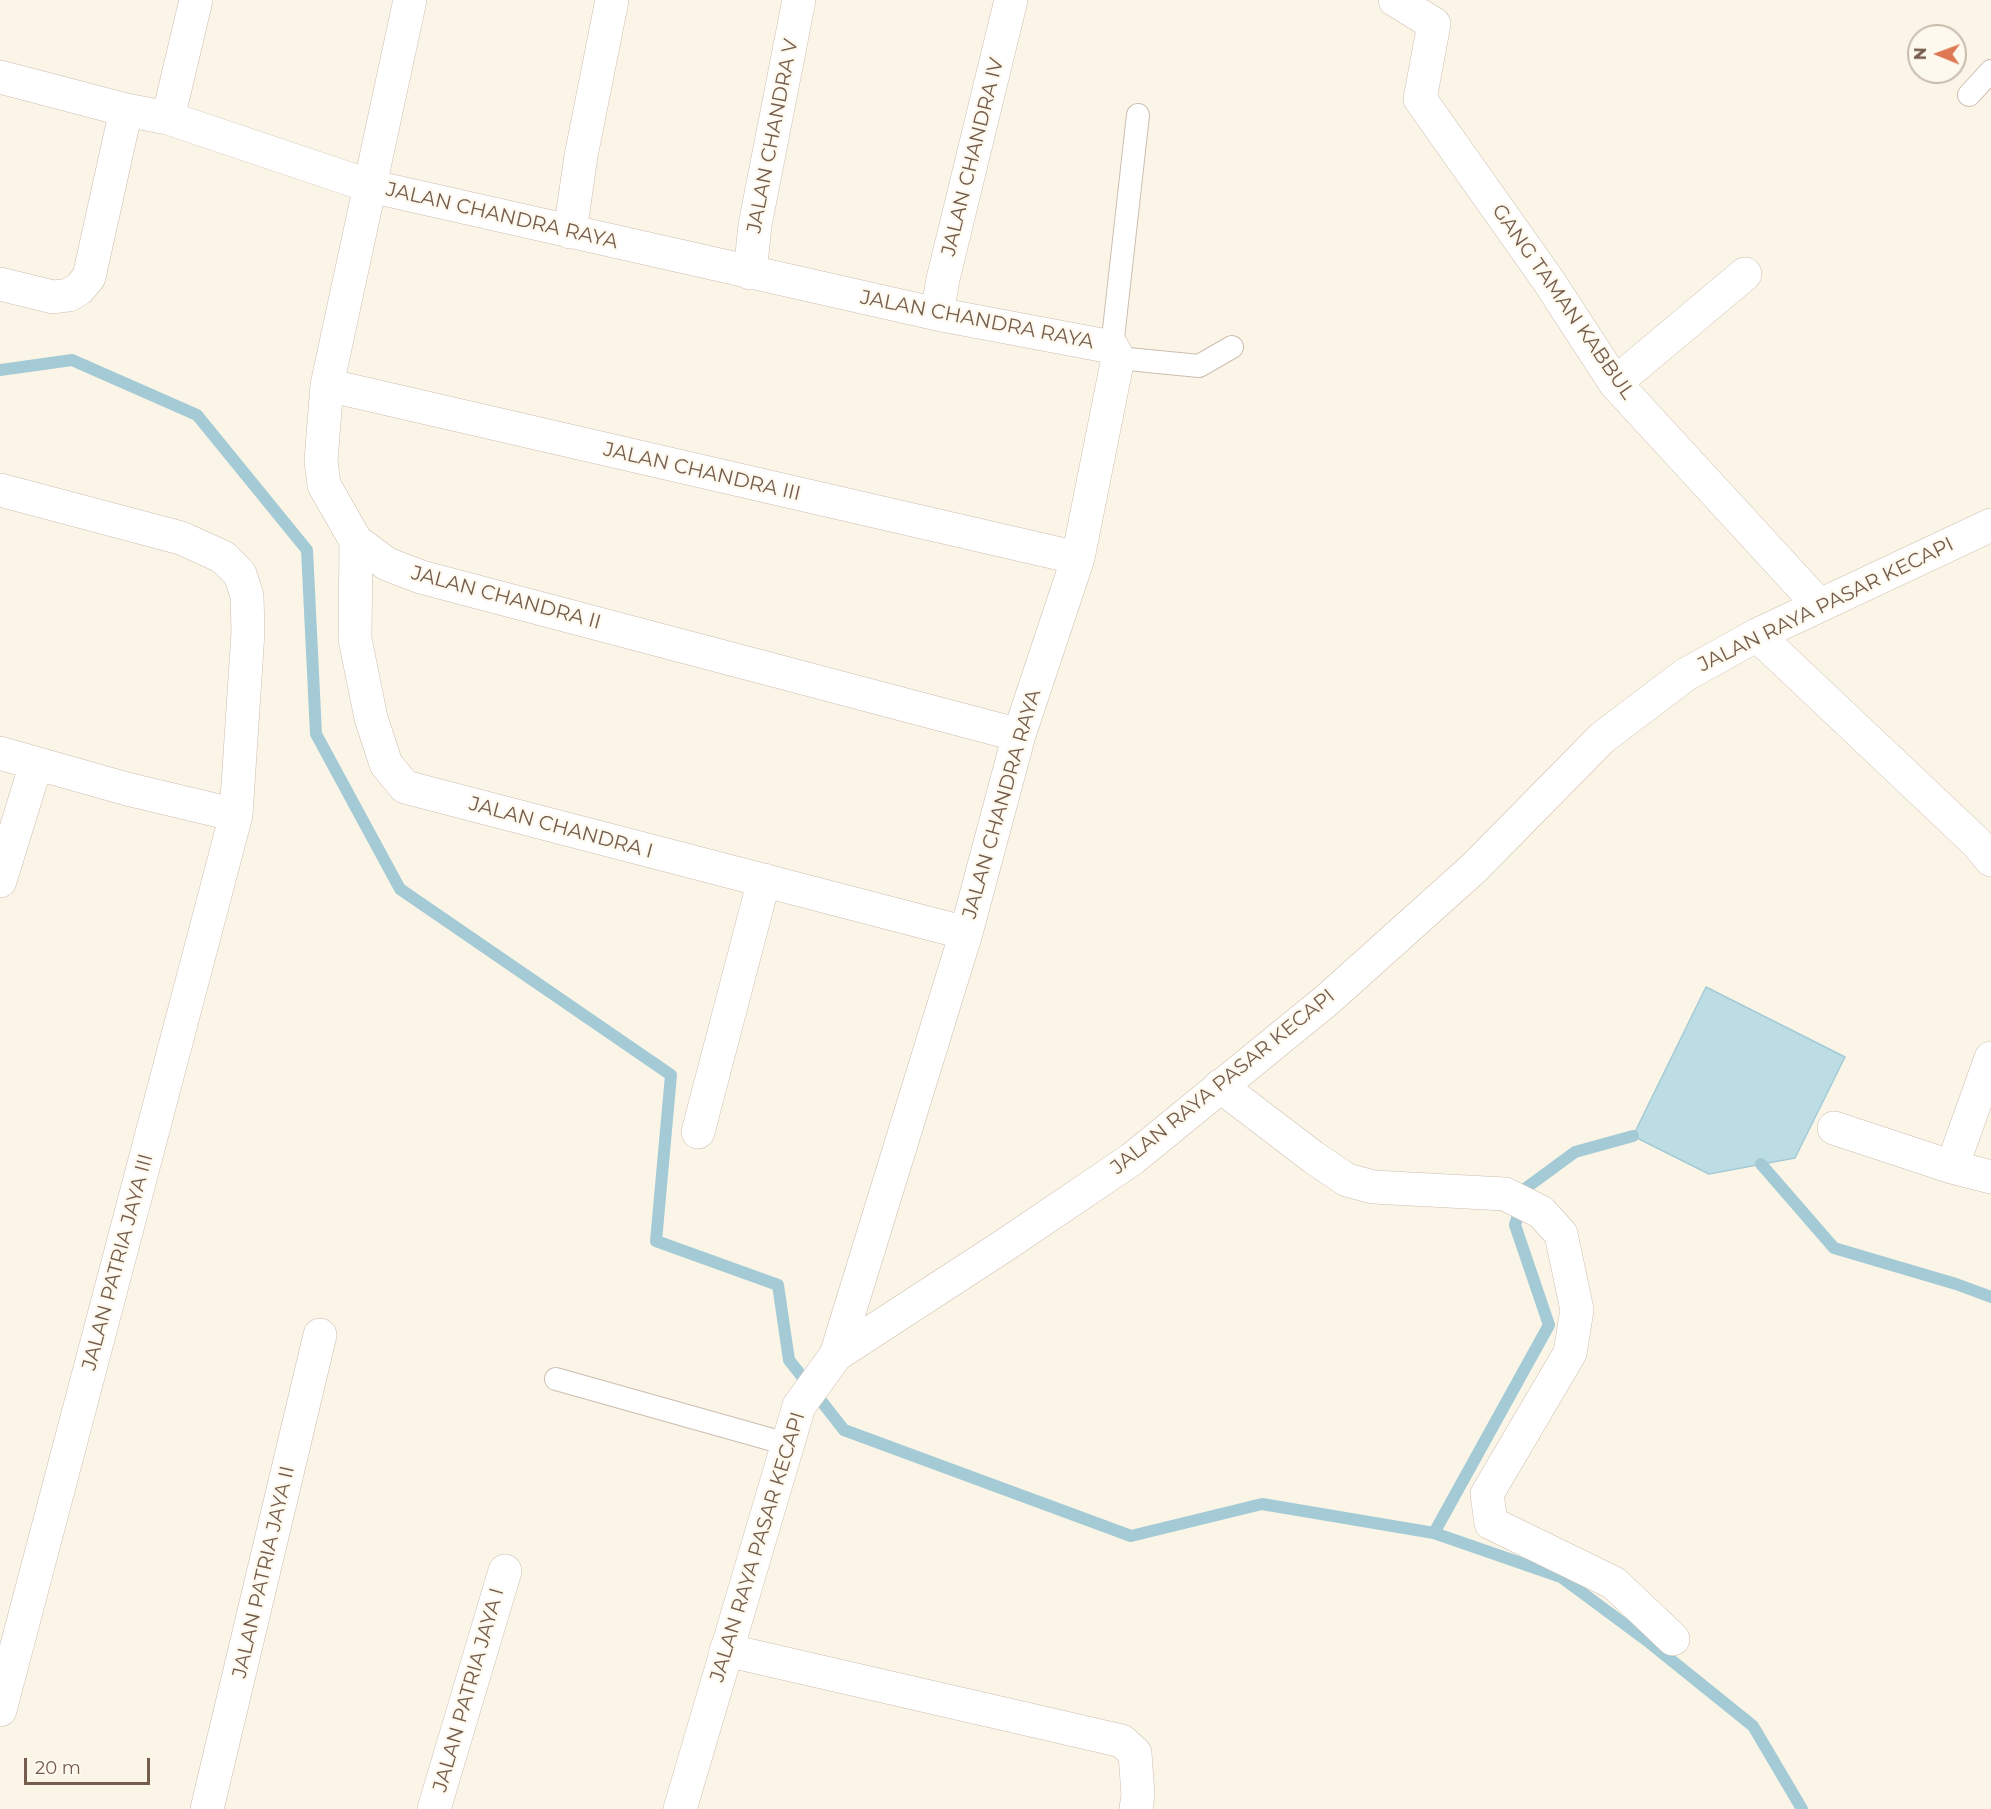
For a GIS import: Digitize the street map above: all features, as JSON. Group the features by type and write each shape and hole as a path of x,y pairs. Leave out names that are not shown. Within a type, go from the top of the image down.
{"street":[{"path":"168,118 196,0"},
{"name":"JALAN CHANDRA II","path":"410,0 327,386 321,461 324,485 356,541 387,564 421,577 1019,735"},
{"path":"570,232 581,156 612,0"},
{"name":"JALAN CHANDRA V","path":"750,273 755,225 799,0"},
{"name":"JALAN CHANDRA IV","path":"937,314 943,279 1011,0"},
{"name":"GANG TAMAN KABBUL","path":"1395,0 1434,24 1420,99 1554,288 1616,383 1819,605"},
{"name":"JALAN CHANDRA RAYA","path":"0,77 126,110 168,118 370,186 750,273 1115,352 1078,558 1019,735 966,933 831,1361"},
{"path":"0,284 52,297 69,295 79,290 89,277 126,110"},
{"path":"1616,383 1745,274"},
{"name":"JALAN CHANDRA III","path":"327,386 1078,558"},
{"name":"JALAN PATRIA JAYA III","path":"0,490 181,538 223,557 240,574 247,596 248,632 236,815 0,1710"},
{"name":"JALAN RAYA PASAR KECAPI","path":"680,1809 799,1406 831,1361 1132,1159 1327,1000 1474,868 1602,738 1684,675 1756,635 1991,525"},
{"name":"JALAN CHANDRA I","path":"356,541 355,639 370,718 386,764 405,787 966,933"},
{"path":"1756,635 1977,843 1991,860"},
{"path":"0,753 126,789 236,815"},
{"path":"0,880 36,764"},
{"path":"698,1132 764,880"},
{"path":"1952,1167 1991,1058"},
{"path":"1220,1086 1347,1180 1373,1187 1505,1194 1541,1212 1561,1234 1577,1310 1570,1353 1487,1494 1491,1523 1614,1583 1673,1639"},
{"path":"1834,1128 1952,1167 1991,1177"},
{"name":"JALAN PATRIA JAYA II","path":"207,1809 320,1335"},
{"name":"JALAN PATRIA JAYA I","path":"434,1809 505,1571"},
{"path":"726,1650 1122,1741 1135,1754 1138,1795 1136,1809"}],"lane":[{"path":"1969,95 1991,70"},
{"path":"1138,115 1115,352 1199,366 1232,347"},
{"path":"556,1379 788,1444"}],"water":[{"path":"1706,987 1845,1057 1795,1158 1709,1174 1633,1136"}],"waterway":[{"path":"0,370 72,360 197,415 307,550 316,734 400,889 671,1075 656,1241 778,1285 789,1360 844,1430 1131,1536 1262,1504 1434,1533 1561,1577 1650,1643 1753,1726 1802,1809"},
{"path":"1434,1533 1549,1325 1515,1225 1526,1188 1575,1152 1633,1136"},
{"path":"1761,1164 1834,1248 1956,1284 1991,1297"}]}
